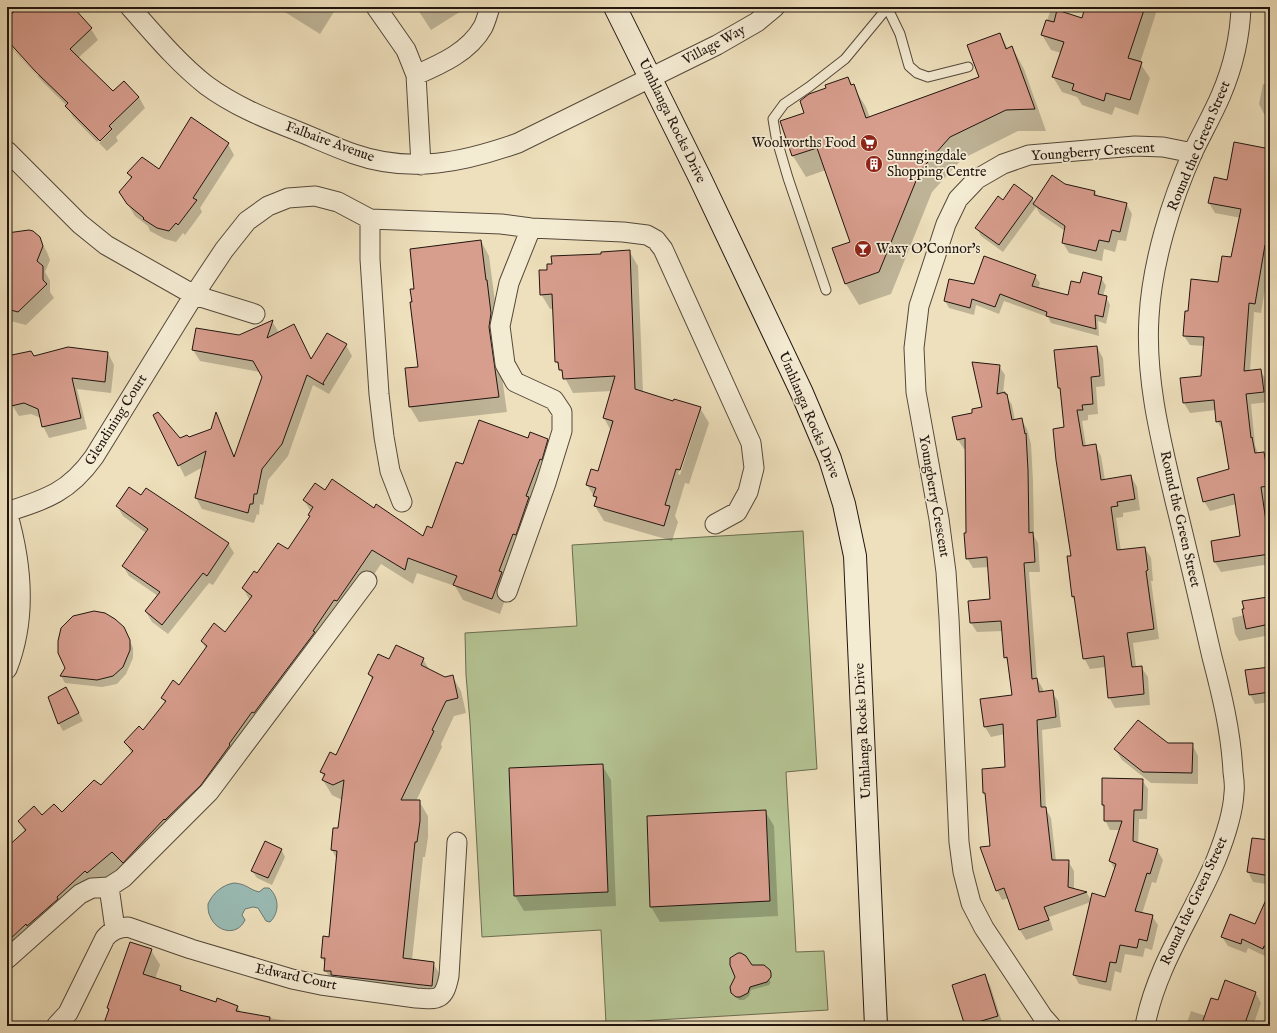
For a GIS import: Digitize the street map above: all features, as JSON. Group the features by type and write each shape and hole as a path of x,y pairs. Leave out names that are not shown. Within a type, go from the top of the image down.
{"main road":[{"name":"Umhlanga Rocks Drive","path":"615,7 707,192 802,393 830,459 844,504 855,556 876,1026"}],"street":[{"name":"Falbaire Avenue","path":"130,7 181,64 206,85 229,100 262,117 356,154 390,162 421,165 457,161 486,154 518,143 650,78"},
{"path":"376,7 406,50 416,75 421,165"},
{"path":"416,75 455,56 470,44 483,27 490,7"},
{"name":"Village Way","path":"650,78 717,45 757,22 774,7"},
{"name":"Round the Green Street","path":"1145,1026 1158,978 1210,873 1226,835 1234,794 1232,744 1222,696 1164,456 1154,404 1149,358 1149,316 1157,259 1170,212 1193,153 1221,94 1234,61 1241,26 1241,7"},
{"name":"Youngberry Crescent","path":"1051,1026 1042,1017 984,928 971,903 963,872 959,842 951,648 946,572 939,519 916,392 914,348 919,306 946,224 958,199 977,178 1003,164 1029,155 1135,146 1163,147 1193,153"},
{"path":"7,151 80,224 106,245 194,294 255,314"},
{"name":"Glendining Court","path":"7,512 51,496 62,490 84,471 194,294 224,250 247,221 268,206 288,198 315,196 338,202 370,219"},
{"path":"402,502 390,471 379,394 370,259 370,219 501,224 531,228 623,232 647,235 656,240 663,249 750,443 754,468 748,492 736,512 715,524"},
{"path":"507,592 546,483 562,431 562,412 554,400 516,382 505,364 500,326 509,283 531,228"},
{"path":"7,512 19,562 20,603 16,640 7,670"},
{"path":"7,959 80,894 92,888 109,887 123,878 209,792 367,581"},
{"name":"Edward Court","path":"115,929 128,928 292,979 321,985 416,998 439,998 443,995 447,987 449,976 457,842"},
{"path":"56,1026 68,1014 105,938 115,929 109,887"}],"lane":[{"path":"826,290 788,178 776,137 774,119 784,104 845,59 888,7 900,34 909,66 917,73 928,77 968,67"}],"green space":[{"path":"803,531 817,769 786,772 796,952 824,951 828,1010 606,1023 601,930 482,937 466,675 465,633 577,626 572,545"}],"water":[{"path":"234,883 242,884 259,892 264,888 269,888 275,896 277,905 275,914 270,922 266,921 258,908 253,907 245,909 242,915 245,920 237,929 227,930 217,926 209,915 208,904 215,893"}],"building":[{"path":"19,7 73,7 92,28 70,49 113,91 124,81 139,97 109,126 112,129 100,141 65,106 68,103 35,71 7,40 7,18"},
{"path":"1085,7 1145,7 1128,58 1142,62 1130,100 1106,93 1104,101 1072,90 1074,84 1052,77 1064,42 1041,35 1046,20 1054,22 1057,10 1082,18"},
{"name":"Sunngingdale Shopping Centre","path":"1000,33 1006,49 1012,46 1035,109 1006,110 950,137 920,171 879,272 845,284 832,248 850,242 817,148 792,156 780,121 804,113 800,101 809,94 826,88 825,85 848,77 851,85 854,84 866,118 979,77 967,45"},
{"path":"191,117 229,143 193,198 197,200 178,225 176,223 169,231 157,228 143,219 144,218 127,204 119,192 132,177 127,173 142,157 159,169"},
{"path":"1234,142 1270,149 1270,230 1267,245 1265,245 1255,304 1249,303 1244,371 1261,369 1264,392 1246,394 1251,438 1252,437 1255,453 1264,452 1270,486 1261,487 1268,535 1270,535 1270,554 1214,562 1211,541 1240,536 1234,494 1203,502 1197,478 1229,469 1221,421 1216,422 1214,400 1183,403 1180,378 1201,376 1204,337 1183,336 1185,311 1188,311 1191,279 1218,282 1222,256 1231,257 1241,209 1208,203 1214,177 1227,180"},
{"path":"1052,175 1065,184 1095,191 1094,195 1127,203 1120,232 1112,230 1109,242 1099,240 1096,251 1062,243 1065,226 1033,204"},
{"path":"1014,184 1033,198 999,245 975,228 998,196 1003,200"},
{"path":"29,230 33,231 40,237 43,246 37,261 43,266 43,280 47,284 18,312 7,309 7,233"},
{"path":"481,240 491,313 489,327 499,397 409,407 405,368 418,367 410,302 412,302 410,289 414,289 410,249"},
{"path":"630,250 635,389 673,401 674,399 701,407 680,470 676,469 665,505 670,506 664,526 594,506 597,497 593,496 596,488 586,485 591,469 598,471 613,421 603,418 615,376 563,379 562,370 559,370 558,362 555,362 552,294 540,295 539,270 547,270 547,264 552,264 551,256 601,254 601,252"},
{"path":"984,256 1036,275 1032,286 1068,295 1071,281 1080,283 1083,272 1102,277 1098,294 1107,296 1103,317 1095,315 1096,329 1046,316 1047,312 1000,294 995,307 972,299 970,308 944,301 949,279 974,284"},
{"path":"273,320 267,338 294,324 311,359 327,333 347,344 323,383 324,385 307,375 282,444 262,469 257,494 254,494 253,504 250,504 248,513 195,498 206,451 178,466 153,415 158,412 180,438 187,435 189,437 211,429 216,412 234,457 262,377 253,361 192,350 196,328 239,335"},
{"path":"1097,346 1100,376 1091,377 1093,404 1082,405 1083,410 1077,410 1083,446 1096,444 1101,480 1131,475 1135,499 1117,502 1118,506 1111,507 1117,550 1145,547 1148,570 1146,571 1154,629 1127,633 1132,667 1142,666 1144,694 1108,698 1104,656 1083,659 1074,596 1072,597 1067,556 1071,556 1056,460 1053,429 1064,427 1054,350"},
{"path":"68,347 108,352 105,382 72,378 81,418 42,427 38,409 24,403 11,406 7,384 7,356 31,351 34,356"},
{"path":"972,362 1000,365 997,394 1005,392 1005,394 1007,394 1012,420 1022,418 1025,434 1026,433 1029,533 1033,532 1035,562 1024,563 1032,679 1037,678 1039,692 1053,690 1056,717 1037,720 1041,807 1046,807 1052,860 1069,860 1068,887 1087,892 1044,907 1049,920 1019,930 1004,888 996,891 980,847 990,846 985,793 983,793 982,769 1005,767 1003,724 984,727 980,699 1012,695 1007,657 1004,658 1001,621 970,623 968,601 990,599 987,557 966,559 964,533 966,533 965,438 957,440 952,417 972,413 972,409 982,407"},
{"path":"479,420 528,438 530,432 548,439 542,460 540,459 526,496 529,497 516,535 513,534 499,571 502,572 492,599 453,585 457,576 408,558 405,570 372,550 337,601 334,600 313,631 315,632 254,713 252,712 201,785 165,820 164,819 123,863 112,852 87,873 85,871 57,897 58,899 27,926 26,924 7,942 7,847 26,830 18,821 34,806 42,815 54,804 62,812 94,780 101,785 133,751 124,742 139,726 143,730 166,701 161,698 173,680 179,685 207,646 201,641 214,623 225,632 252,596 242,588 254,571 257,573 278,543 288,549 310,516 308,515 313,507 303,500 315,483 325,490 332,479 374,508 376,504 423,536 427,526 432,528 456,462 463,464"},
{"path":"129,487 141,495 146,488 229,543 207,576 203,573 162,625 145,611 160,592 122,566 148,529 116,506"},
{"path":"1268,597 1270,624 1246,629 1242,601"},
{"path":"94,611 105,613 124,627 130,640 130,650 123,667 113,676 97,680 60,676 65,668 58,653 58,641 61,628 73,616"},
{"path":"396,645 424,658 421,665 445,677 453,675 458,698 446,701 432,730 434,731 401,800 420,800 420,821 417,842 415,842 403,958 434,962 432,986 331,975 331,971 324,971 325,958 321,958 323,936 329,937 337,851 331,850 333,828 338,828 344,780 333,785 322,780 325,774 320,772 330,752 336,755 373,677 368,674 378,654 389,659"},
{"path":"1270,667 1270,692 1249,695 1245,670"},
{"path":"66,687 79,713 58,724 48,697"},
{"path":"1138,720 1168,743 1193,743 1192,773 1143,772 1114,749"},
{"path":"603,764 608,892 514,896 509,768"},
{"path":"1102,778 1143,779 1142,810 1134,810 1133,841 1158,849 1150,874 1147,873 1135,911 1153,915 1147,941 1139,939 1137,948 1120,945 1116,963 1110,962 1106,982 1073,975 1092,893 1105,897 1116,864 1109,861 1122,821 1104,821 1104,805 1102,805"},
{"path":"766,810 770,901 650,907 647,816"},
{"path":"1252,838 1270,840 1270,876 1247,872"},
{"path":"265,841 282,849 268,878 251,871"},
{"path":"1270,891 1270,949 1264,946 1263,949 1242,939 1241,944 1221,937 1230,914 1255,924"},
{"path":"130,942 152,949 143,974 181,986 180,990 216,1002 217,998 238,1006 236,1011 270,1017 269,1026 103,1026 109,1009 107,1008"},
{"path":"738,953 746,956 752,965 764,965 770,970 771,977 767,982 750,987 748,993 740,997 736,997 731,993 730,987 735,977 730,965 730,958"},
{"path":"985,974 998,1016 965,1026 952,985"},
{"path":"1225,980 1256,992 1244,1026 1201,1026 1211,998 1218,1000"}],"place":[{"name":"Woolworths Food","path":"869,143"},
{"name":"Sunngingdale Shopping Centre","path":"874,164"},
{"name":"Waxy O'Connor's","path":"863,249"}]}
